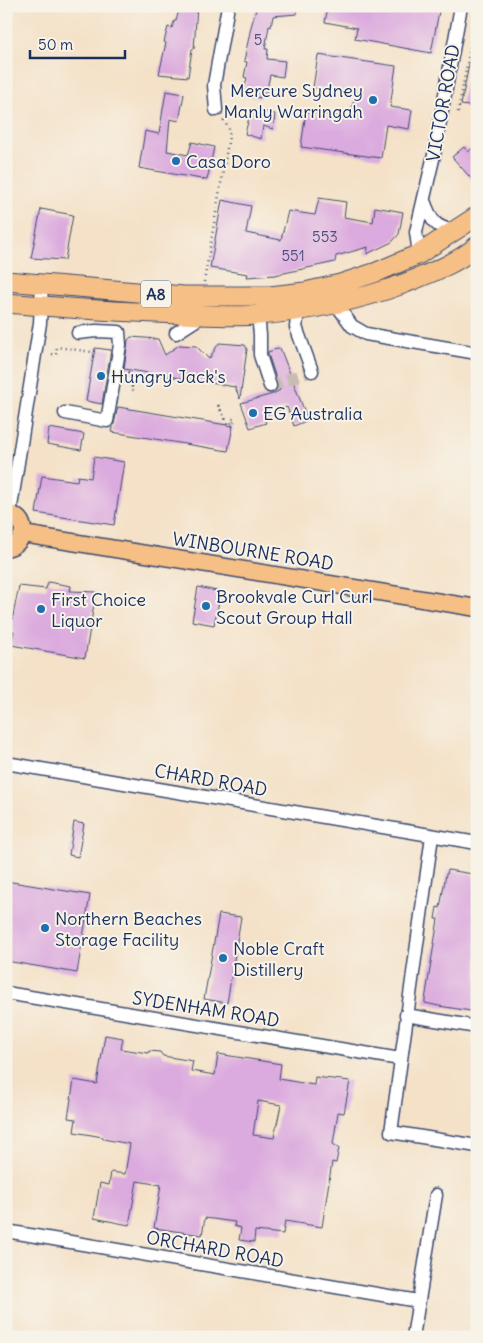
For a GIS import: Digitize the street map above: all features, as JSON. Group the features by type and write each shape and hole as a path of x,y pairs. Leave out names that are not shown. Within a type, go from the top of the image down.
{"highway":[{"name":"A8","path":"6,281 184,296 270,296 305,292 340,284 377,272 419,254 477,216"},
{"name":"A8","path":"6,303 204,315 258,315 298,311 336,304 385,290 449,264 477,246"},
{"path":"419,254 449,264"}],"main road":[{"path":"6,548 18,544 23,534 23,527 20,521 16,516 8,513"},
{"name":"WINBOURNE ROAD","path":"23,534 477,608"}],"street":[{"path":"216,110 214,85 228,6"},
{"name":"VICTOR ROAD","path":"419,254 416,232 424,200 461,6"},
{"path":"424,200 435,224 440,228 454,231"},
{"path":"8,513 40,323 42,284"},
{"path":"336,304 352,326 366,334 477,353"},
{"path":"298,311 296,327 312,371"},
{"path":"176,334 204,315"},
{"path":"258,315 260,355 270,386"},
{"path":"65,413 108,421 120,345 119,332 96,331 78,333"},
{"name":"CHARD ROAD","path":"6,763 477,843"},
{"path":"432,836 391,1132 477,1146"},
{"name":"SYDENHAM ROAD","path":"6,993 400,1059"},
{"path":"406,1015 477,1027"},
{"path":"412,1337 436,1195"},
{"name":"ORCHARD ROAD","path":"6,1231 418,1301"}],"path":[{"path":"458,112 477,12"},
{"path":"201,296 230,131 216,110"},
{"path":"52,354 56,355 57,347 92,352"},
{"path":"125,371 129,372 133,391"},
{"path":"218,405 228,424 233,426 235,420 232,419 231,424 228,424 222,412"}],"building":[{"path":"180,6 197,6 194,49 192,49 188,77 159,74 168,27 172,28 174,21 176,21"},
{"path":"257,6 296,6 297,14 273,16 271,27 269,26 265,49 268,49 267,59 285,61 283,77 270,75 266,93 260,93 260,98 243,95 247,78 244,77 247,62 244,61"},
{"path":"328,6 440,6 431,53 355,39 357,28 325,22"},
{"path":"472,49 477,50 477,107 461,105"},
{"name":"Mercure Sydney Manly Warringah","path":"318,55 396,66 390,107 412,110 409,129 386,125 381,158 301,147 306,112 351,118 355,94 313,88"},
{"name":"Casa Doro","path":"166,91 184,94 179,121 170,119 167,151 188,155 192,142 214,147 207,180 139,168 145,131 159,134"},
{"path":"251,109 275,114 273,129 263,126 261,139 245,134"},
{"path":"477,144 477,185 452,157 464,147 468,152"},
{"path":"319,198 346,202 344,217 373,222 375,207 403,212 399,234 392,242 367,254 368,247 336,256 335,262 275,275 247,277 248,274 210,268 222,200 251,206 246,233 281,240 288,211 315,215"},
{"path":"41,209 73,215 65,260 31,258"},
{"path":"131,337 158,339 165,355 179,345 196,346 209,359 219,343 245,345 247,349 240,399 235,387 124,369 128,340"},
{"name":"Hungry Jack's","path":"95,348 111,350 102,404 86,401"},
{"path":"280,348 308,420 294,426 287,407 263,416 266,423 250,428 241,403 273,394 280,390 268,352"},
{"path":"118,407 233,426 228,451 112,432"},
{"path":"49,428 84,434 81,450 47,444"},
{"path":"94,457 124,462 114,525 36,513 42,476 77,481 78,476 91,478"},
{"name":"First Choice Liquor","path":"48,582 71,586 70,591 96,592 85,658 11,645 14,631 10,630 19,586 46,589"},
{"name":"Brookvale Curl Curl Scout Group Hall","path":"198,587 221,592 214,625 192,621"},
{"path":"74,822 84,824 78,857 69,855"},
{"path":"448,870 473,874 472,876 477,877 477,1012 425,1003 438,919 435,919 437,907 440,908"},
{"name":"Northern Beaches Storage Facility","path":"6,881 90,895 77,973 6,961"},
{"name":"Noble Craft Distillery","path":"219,914 241,917 227,1003 204,999"},
{"path":"105,1035 123,1038 121,1049 148,1053 149,1051 160,1052 163,1056 193,1061 191,1071 215,1075 218,1054 281,1064 279,1079 314,1085 315,1077 350,1081 344,1113 338,1112 333,1144 339,1148 336,1163 332,1162 322,1227 285,1221 283,1234 255,1231 254,1242 239,1240 241,1228 234,1226 235,1222 205,1218 202,1235 154,1228 161,1185 137,1181 129,1225 94,1218 100,1183 109,1185 111,1172 125,1174 130,1144 74,1132 76,1119 68,1118 74,1080 97,1084","holes":["258,1101 281,1105 274,1138 253,1135"]}],"tunnel":[{"path":"270,386 312,371"}],"place":[{"name":"Mercure Sydney Manly Warringah","path":"373,100"},
{"name":"Casa Doro","path":"176,161"},
{"name":"Hungry Jack's","path":"101,376"},
{"name":"EG Australia","path":"253,413"},
{"name":"Brookvale Curl Curl Scout Group Hall","path":"206,606"},
{"name":"First Choice Liquor","path":"41,609"},
{"name":"Northern Beaches Storage Facility","path":"45,928"},
{"name":"Noble Craft Distillery","path":"223,958"}]}
